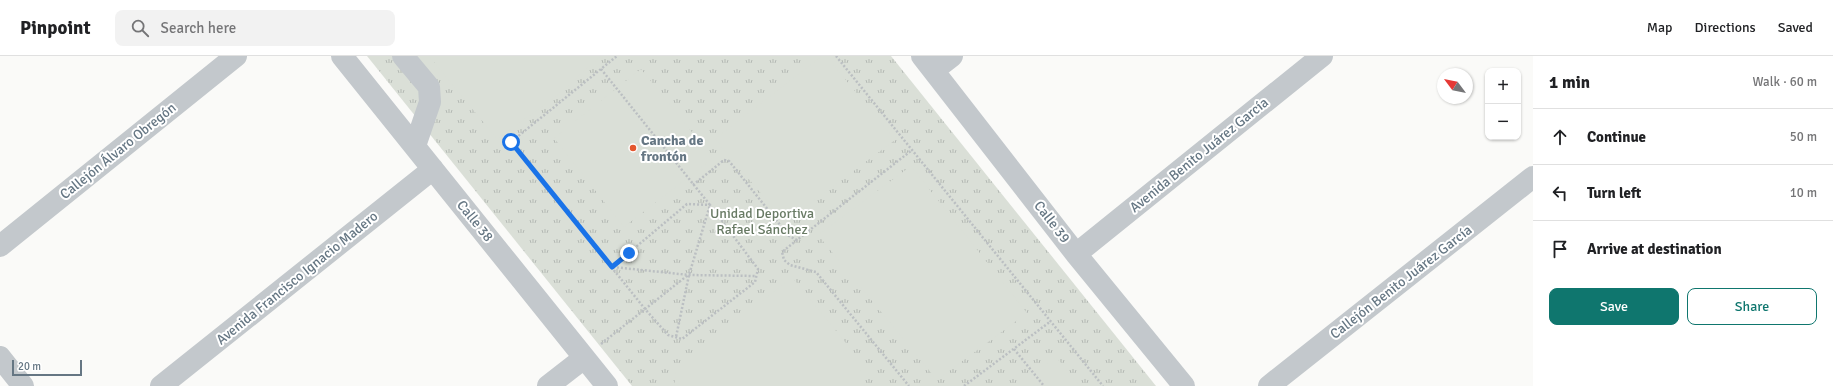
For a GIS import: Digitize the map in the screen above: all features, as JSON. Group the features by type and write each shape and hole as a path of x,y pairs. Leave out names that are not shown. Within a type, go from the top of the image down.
{"street":[{"name":"Callejón Álvaro Obregón","path":"0,246 236,56"},
{"name":"Calle 38","path":"342,56 607,386"},
{"path":"403,56 429,87 430,102 415,146"},
{"path":"928,63 952,56"},
{"name":"Avenida Benito Juárez García","path":"1076,254 1322,56"},
{"name":"Calle 39","path":"928,63 1076,254 1184,386"},
{"name":"Avenida Francisco Ignacio Madero","path":"161,386 433,169"},
{"name":"Callejón Benito Juárez García","path":"1269,386 1533,178"},
{"path":"0,357 23,386"},
{"path":"548,386 584,358"}],"path":[{"path":"601,69 710,205 758,270 755,282 682,338 668,335 645,309 511,142 617,56"},
{"path":"836,56 1103,386"},
{"path":"909,386 816,272 790,265 784,260 782,252 912,150"},
{"path":"693,185 724,160 728,161 789,236 797,240"},
{"path":"612,267 687,204 710,205"},
{"path":"676,337 689,275 710,205"},
{"path":"612,267 689,275 756,276"},
{"path":"614,333 689,275"},
{"path":"964,386 1051,321"},
{"path":"1014,349 1044,386"}],"green space":[{"name":"Unidad Deportiva Rafael Sánchez","path":"367,56 891,56 1156,386 632,386"},
{"path":"429,56 601,56 554,98 497,139"},
{"path":"822,56 826,56 895,140 785,222 715,139"},
{"name":"Cancha de frontón","path":"641,69 713,158 624,227 554,138"},
{"path":"911,166 1027,313 937,380 818,235"},
{"path":"792,277 854,353 864,378 865,386 674,386 676,372"},
{"path":"1056,357 1080,386 1014,386"}],"place":[{"name":"Cancha de frontón","path":"633,148"}],"route":[{"path":"511,142 612,267 629,253"}]}
